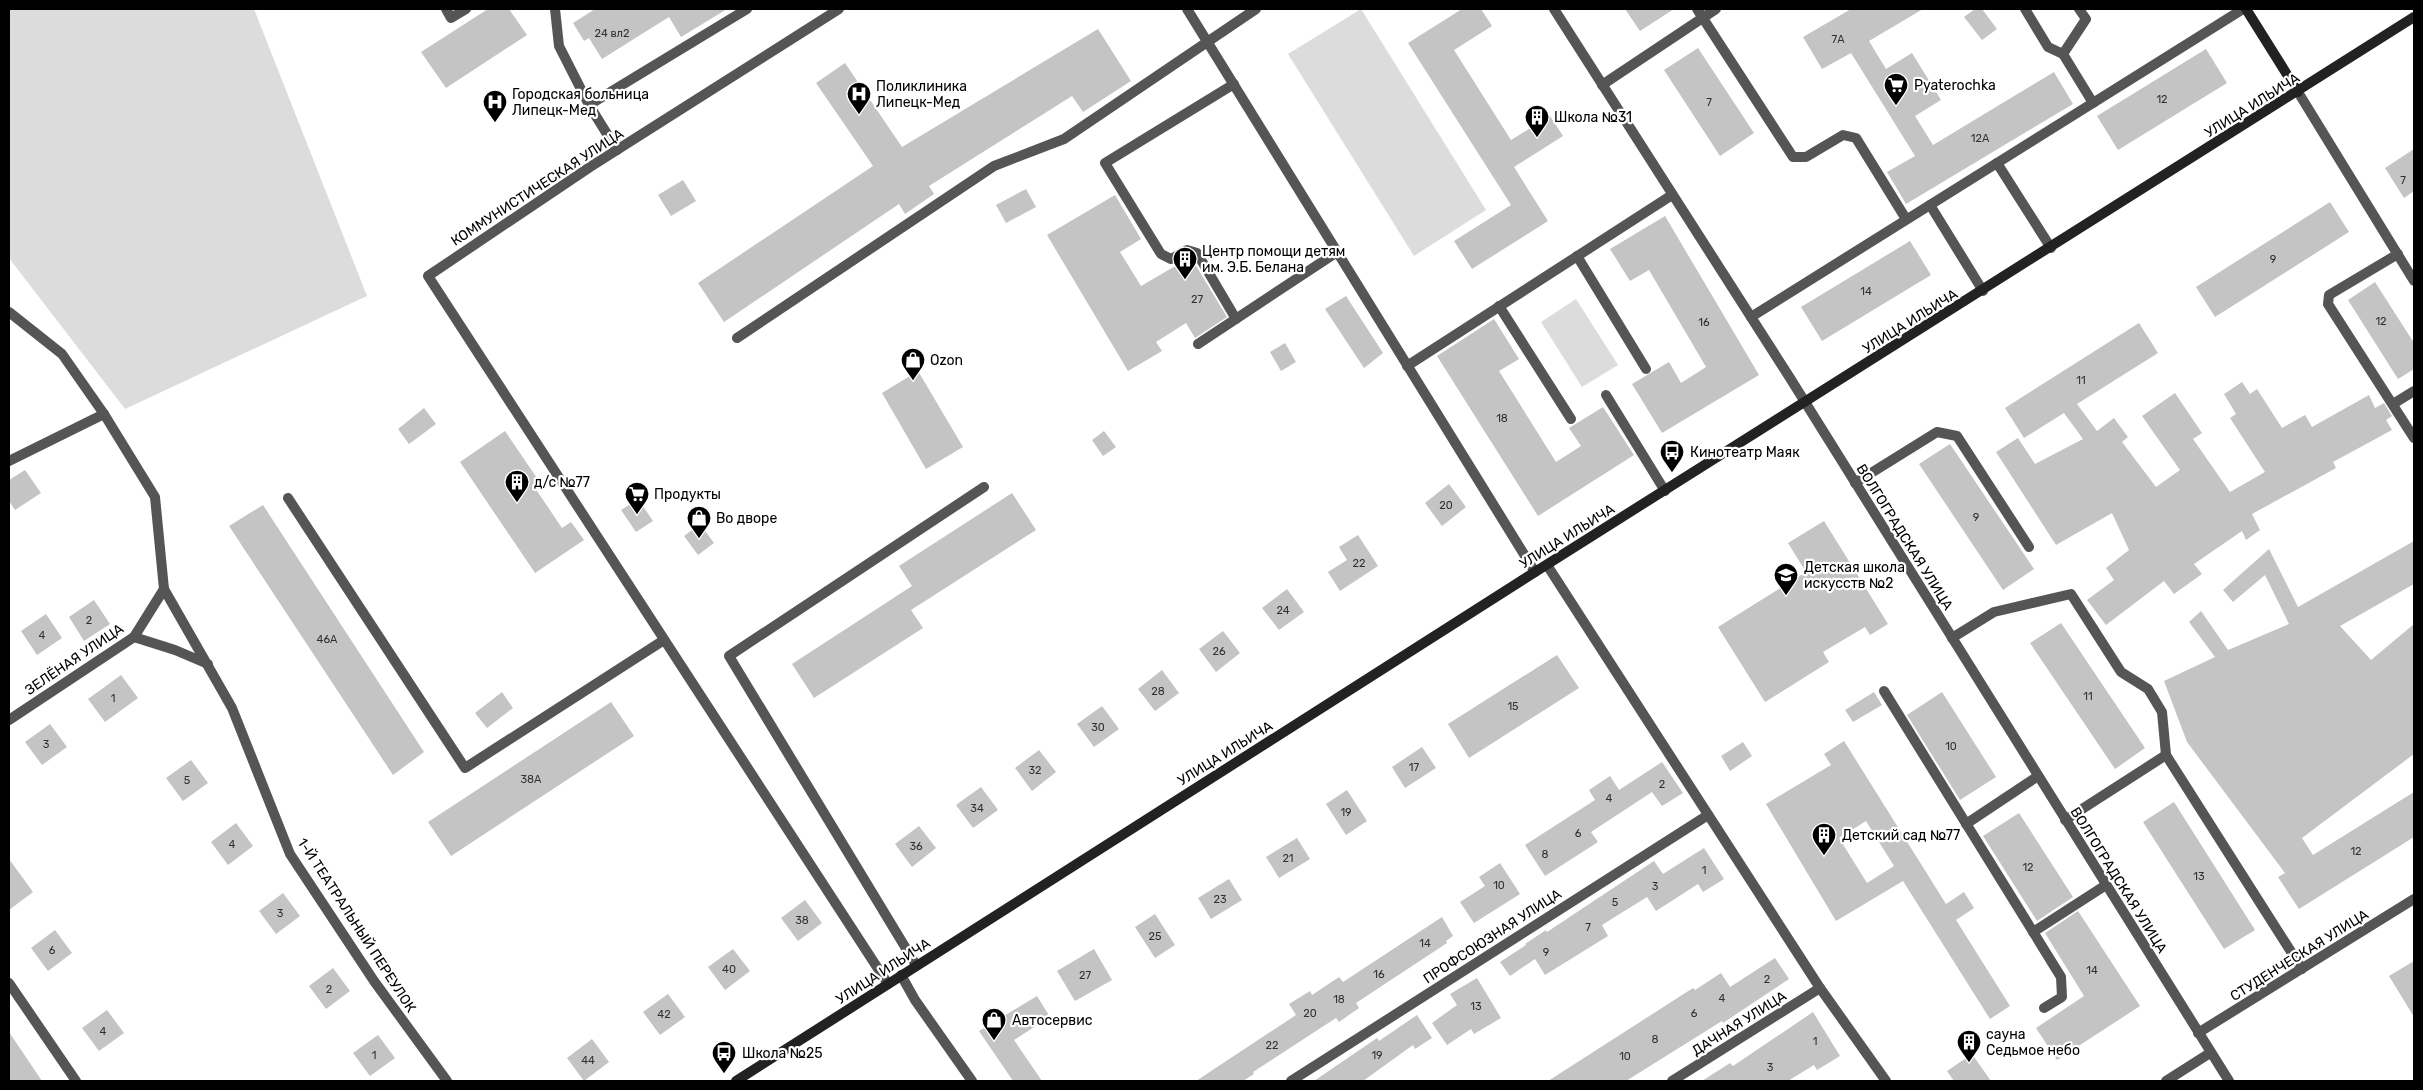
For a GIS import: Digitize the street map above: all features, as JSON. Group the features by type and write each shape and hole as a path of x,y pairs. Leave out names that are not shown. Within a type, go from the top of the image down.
{"street":[{"path":"446,9 451,18 466,9"},
{"path":"553,9 559,46 588,105 617,150"},
{"path":"588,105 747,9"},
{"name":"КОММУНИСТИЧЕСКАЯ УЛИЦА","path":"664,640 428,276 617,150 839,9"},
{"path":"1187,9 1535,572"},
{"path":"737,338 994,166 1064,139 1207,40 1256,9"},
{"name":"ВОЛГОГРАДСКАЯ УЛИЦА","path":"1554,9 1751,317 2229,1081"},
{"path":"1602,85 1700,13 1716,9"},
{"path":"2026,9 2048,47 2063,54 2093,103"},
{"path":"2063,54 2086,19 2079,9"},
{"path":"1751,317 2245,9 2414,281"},
{"path":"1700,13 1793,157 1806,157 1843,135 1856,138 1906,220"},
{"name":"УЛИЦА ИЛЬИЧА","path":"736,1081 1535,572 1983,291 2414,17"},
{"path":"1234,84 1105,163 1160,254 1171,259 1187,250 1197,253 1236,319"},
{"path":"1997,163 2051,248"},
{"path":"1407,366 1672,195"},
{"path":"1930,205 1983,291"},
{"path":"1198,344 1337,252"},
{"path":"2398,254 2329,295 2328,304 2392,404 2410,424 2414,438"},
{"path":"1577,256 1646,369"},
{"path":"1499,306 1570,418"},
{"name":"1-Й ТЕАТРАЛЬНЫЙ ПЕРЕУЛОК","path":"9,312 62,354 104,414 155,497 164,589 232,708 290,854 374,981 447,1081"},
{"path":"2392,404 2414,391"},
{"path":"1606,395 1665,491"},
{"path":"9,461 104,414"},
{"path":"1855,483 1937,432 1956,436 2029,547"},
{"path":"916,965 729,656 984,487"},
{"path":"288,498 465,768 664,640 888,984"},
{"path":"1547,565 1820,988 1886,1081"},
{"name":"ЗЕЛЁНАЯ УЛИЦА","path":"9,720 134,637 164,589"},
{"path":"1952,638 1994,612 2071,594 2121,672 2148,689 2162,712 2166,755 2302,969"},
{"path":"134,637 175,650 208,664"},
{"path":"1884,691 2061,977 2062,997 2044,1008"},
{"path":"2065,820 2166,755"},
{"path":"1966,824 2038,776"},
{"name":"ПРОФСОЮЗНАЯ УЛИЦА","path":"1291,1081 1708,814"},
{"path":"2033,932 2106,885"},
{"name":"СТУДЕНЧЕСКАЯ УЛИЦА","path":"2198,1033 2414,899"},
{"path":"901,975 972,1081"},
{"path":"9,983 76,1081"},
{"name":"ДАЧНАЯ УЛИЦА","path":"1672,1081 1820,988"},
{"path":"2166,1081 2210,1053"}],"shaded area":[{"path":"9,9 254,9 367,296 125,409 9,258"},
{"path":"1361,9 1486,210 1414,256 1288,54"},
{"path":"1576,299 1618,365 1582,387 1541,322"}],"building":[{"path":"488,9 509,9 527,35 446,88 421,52"},
{"path":"595,9 727,9 681,37 669,17 602,59 589,38 584,41 573,23"},
{"name":"Школа №31","path":"1462,9 1481,9 1492,26 1454,50 1511,140 1550,116 1563,136 1514,167 1548,221 1472,269 1454,241 1511,205 1408,43"},
{"path":"1625,9 1674,9 1640,31"},
{"path":"1851,9 1923,9 1869,41 1886,69 1912,53 1941,100 1915,116 1933,145 2054,72 2073,104 1906,204 1887,172 1915,156 1851,53 1822,69 1803,37"},
{"path":"1975,9 1982,9 1997,29 1982,40 1964,17"},
{"path":"1098,29 1131,81 1083,112 1072,96 929,186 934,194 905,214 899,204 724,322 698,283 873,166 816,83 845,63 902,147"},
{"path":"1698,48 1754,133 1720,156 1664,70"},
{"path":"2206,49 2227,83 2118,150 2097,116"},
{"path":"2414,149 2414,191 2404,198 2385,168"},
{"path":"683,180 696,201 671,216 658,195"},
{"path":"1026,189 1036,207 1006,223 996,205"},
{"name":"Центр помощи детям им. Э.Б. Белана","path":"1115,195 1141,239 1120,252 1141,286 1189,258 1192,259 1227,317 1195,338 1186,323 1156,342 1162,351 1128,371 1047,235"},
{"path":"2330,202 2349,232 2215,317 2196,287"},
{"path":"1665,216 1759,375 1662,433 1632,384 1669,362 1681,383 1706,367 1649,270 1630,281 1610,249"},
{"path":"1910,241 1931,275 1822,341 1801,307"},
{"path":"2375,282 2414,343 2414,369 2398,379 2348,300"},
{"path":"1346,296 1383,353 1364,368 1325,309"},
{"path":"1494,319 1519,359 1499,371 1556,462 1581,446 1569,428 1603,407 1634,455 1538,516 1437,356"},
{"path":"2139,323 2158,353 2077,404 2097,431 2114,418 2128,437 2122,442 2156,487 2180,470 2142,416 2175,393 2202,433 2193,439 2230,492 2265,472 2230,418 2236,414 2224,394 2242,382 2250,394 2257,389 2282,428 2305,415 2312,427 2369,395 2375,408 2384,403 2392,416 2386,420 2392,430 2333,462 2336,468 2252,514 2260,530 2246,540 2242,531 2194,564 2202,574 2174,594 2164,581 2106,625 2087,600 2114,580 2106,568 2129,550 2112,513 2056,545 1996,452 2018,438 2035,464 2083,439 2064,413 2024,438 2005,408"},
{"path":"1285,343 1296,362 1281,371 1270,352"},
{"path":"918,371 963,447 926,469 882,393"},
{"path":"424,408 436,424 409,444 398,429"},
{"name":"д/с №77","path":"505,431 539,481 533,485 562,528 571,522 584,540 535,573 460,462"},
{"path":"1104,431 1116,447 1103,456 1092,440"},
{"path":"1950,444 2034,569 2003,590 1919,464"},
{"path":"25,470 41,493 15,510 9,501 9,480"},
{"path":"1449,484 1466,507 1442,526 1425,503"},
{"path":"1012,493 1036,530 911,610 923,628 814,698 792,664 912,586 899,566"},
{"name":"Продукты","path":"638,499 653,521 636,532 621,510"},
{"path":"263,505 424,752 393,775 229,526"},
{"name":"Детская школа искусств №2","path":"1824,521 1888,624 1870,635 1865,627 1823,652 1829,662 1765,702 1718,627 1806,572 1788,543"},
{"name":"Во дворе","path":"700,524 714,543 698,555 684,536"},
{"path":"1358,535 1378,566 1340,591 1328,572 1347,560 1339,547"},
{"path":"2414,541 2414,584 2340,626 2371,660 2414,624 2414,754 2302,838 2313,855 2414,792 2414,837 2299,909 2278,877 2285,873 2187,742 2164,681 2215,657 2189,622 2201,611 2228,650 2289,624 2265,575 2233,602 2223,590 2269,549 2298,607"},
{"path":"1287,589 1304,612 1279,630 1262,608"},
{"path":"94,600 110,624 84,641 69,617"},
{"path":"46,614 62,638 37,655 21,631"},
{"path":"2061,623 2145,748 2115,769 2030,643"},
{"path":"1223,631 1240,653 1216,672 1199,649"},
{"path":"1557,655 1579,688 1469,758 1448,724"},
{"path":"1162,670 1179,693 1155,711 1138,689"},
{"path":"121,675 138,698 105,722 88,699"},
{"path":"502,692 513,708 487,728 475,713"},
{"path":"1874,692 1882,705 1853,722 1845,710"},
{"path":"1942,692 1996,777 1960,800 1907,715"},
{"path":"611,702 634,736 451,856 428,822"},
{"path":"1102,706 1119,729 1094,747 1077,724"},
{"path":"50,724 67,747 42,765 25,742"},
{"path":"1844,741 1946,904 1964,892 1974,908 1956,920 2010,1006 1990,1019 1903,881 1836,921 1766,804 1831,765 1824,754","holes":["1866,821 1894,866 1867,883 1839,838"]},
{"path":"1743,742 1752,756 1730,771 1721,756"},
{"path":"1422,747 1436,768 1405,788 1392,767"},
{"path":"1039,750 1056,772 1032,791 1015,768"},
{"path":"191,760 208,783 183,801 166,778"},
{"path":"1662,762 1683,793 1662,806 1652,792 1591,832 1598,842 1545,876 1525,845 1595,800 1589,790 1610,776 1619,790"},
{"path":"981,787 998,810 973,828 956,805"},
{"path":"1347,790 1367,821 1346,835 1326,804"},
{"path":"2174,802 2255,930 2224,949 2143,822"},
{"path":"2019,813 2073,897 2037,921 1983,836"},
{"path":"236,823 253,846 228,865 211,842"},
{"path":"919,826 936,848 912,867 895,844"},
{"path":"1297,838 1310,859 1279,878 1266,857"},
{"path":"1704,848 1724,879 1703,892 1698,884 1656,911 1647,897 1602,925 1608,936 1545,975 1535,959 1510,976 1500,962 1546,930 1547,932 1654,861 1663,874"},
{"path":"9,859 33,892 9,910"},
{"path":"1500,863 1520,894 1474,923 1460,902 1485,886 1479,877"},
{"path":"1229,879 1242,900 1211,919 1198,898"},
{"path":"283,893 300,916 276,934 259,911"},
{"path":"805,900 822,923 798,941 781,918"},
{"path":"2078,911 2140,1006 2057,1060 2036,1028 2084,996 2045,933"},
{"path":"1155,914 1175,945 1155,958 1135,927"},
{"path":"1442,917 1453,936 1446,941 1447,943 1356,1003 1359,1008 1339,1022 1336,1018 1253,1072 1254,1074 1243,1081 1196,1081 1296,1015 1289,1004 1310,991 1312,995 1339,977 1343,982"},
{"path":"55,930 72,953 48,971 31,948"},
{"path":"733,949 750,971 725,990 708,967"},
{"path":"1094,949 1112,980 1075,1001 1057,971"},
{"path":"1775,958 1789,979 1723,1023 1722,1021 1626,1081 1548,1081 1693,988 1695,990 1721,973 1730,987"},
{"path":"2414,961 2414,1017 2389,976"},
{"path":"333,968 350,991 326,1009 309,986"},
{"path":"1477,978 1501,1018 1474,1034 1471,1029 1447,1045 1432,1023 1457,1005 1450,994"},
{"path":"668,994 685,1017 660,1035 643,1012"},
{"path":"1037,996 1050,1017 1014,1040 1042,1081 1013,1081 979,1031"},
{"path":"107,1010 124,1033 99,1051 82,1028"},
{"path":"1813,1012 1840,1056 1817,1070 1814,1065 1788,1081 1702,1081 1730,1063 1733,1066"},
{"path":"1417,1015 1432,1038 1415,1049 1413,1045 1363,1081 1314,1081 1377,1038 1379,1041"},
{"path":"9,1032 42,1081 9,1081"},
{"path":"378,1035 395,1058 370,1076 353,1053"},
{"path":"592,1039 609,1062 584,1081 567,1058"},
{"name":"сауна Седьмое небо","path":"1972,1054 1991,1081 1954,1081 1947,1071"}],"place":[{"name":"Pyaterochka","path":"1896,106"},
{"name":"Поликлиника Липецк-Мед","path":"859,115"},
{"name":"Городская больница Липецк-Мед","path":"495,123"},
{"name":"Школа №31","path":"1537,138"},
{"name":"Центр помощи детям им. Э.Б. Белана","path":"1185,280"},
{"name":"Ozon","path":"913,381"},
{"name":"Кинотеатр Маяк","path":"1672,473"},
{"name":"д/с №77","path":"517,503"},
{"name":"Продукты","path":"637,515"},
{"name":"Во дворе","path":"699,539"},
{"name":"Детская школа искусств №2","path":"1786,596"},
{"name":"Детский сад №77","path":"1824,856"},
{"name":"Автосервис","path":"994,1041"},
{"name":"сауна Седьмое небо","path":"1969,1063"},
{"name":"Школа №25","path":"724,1074"}]}
